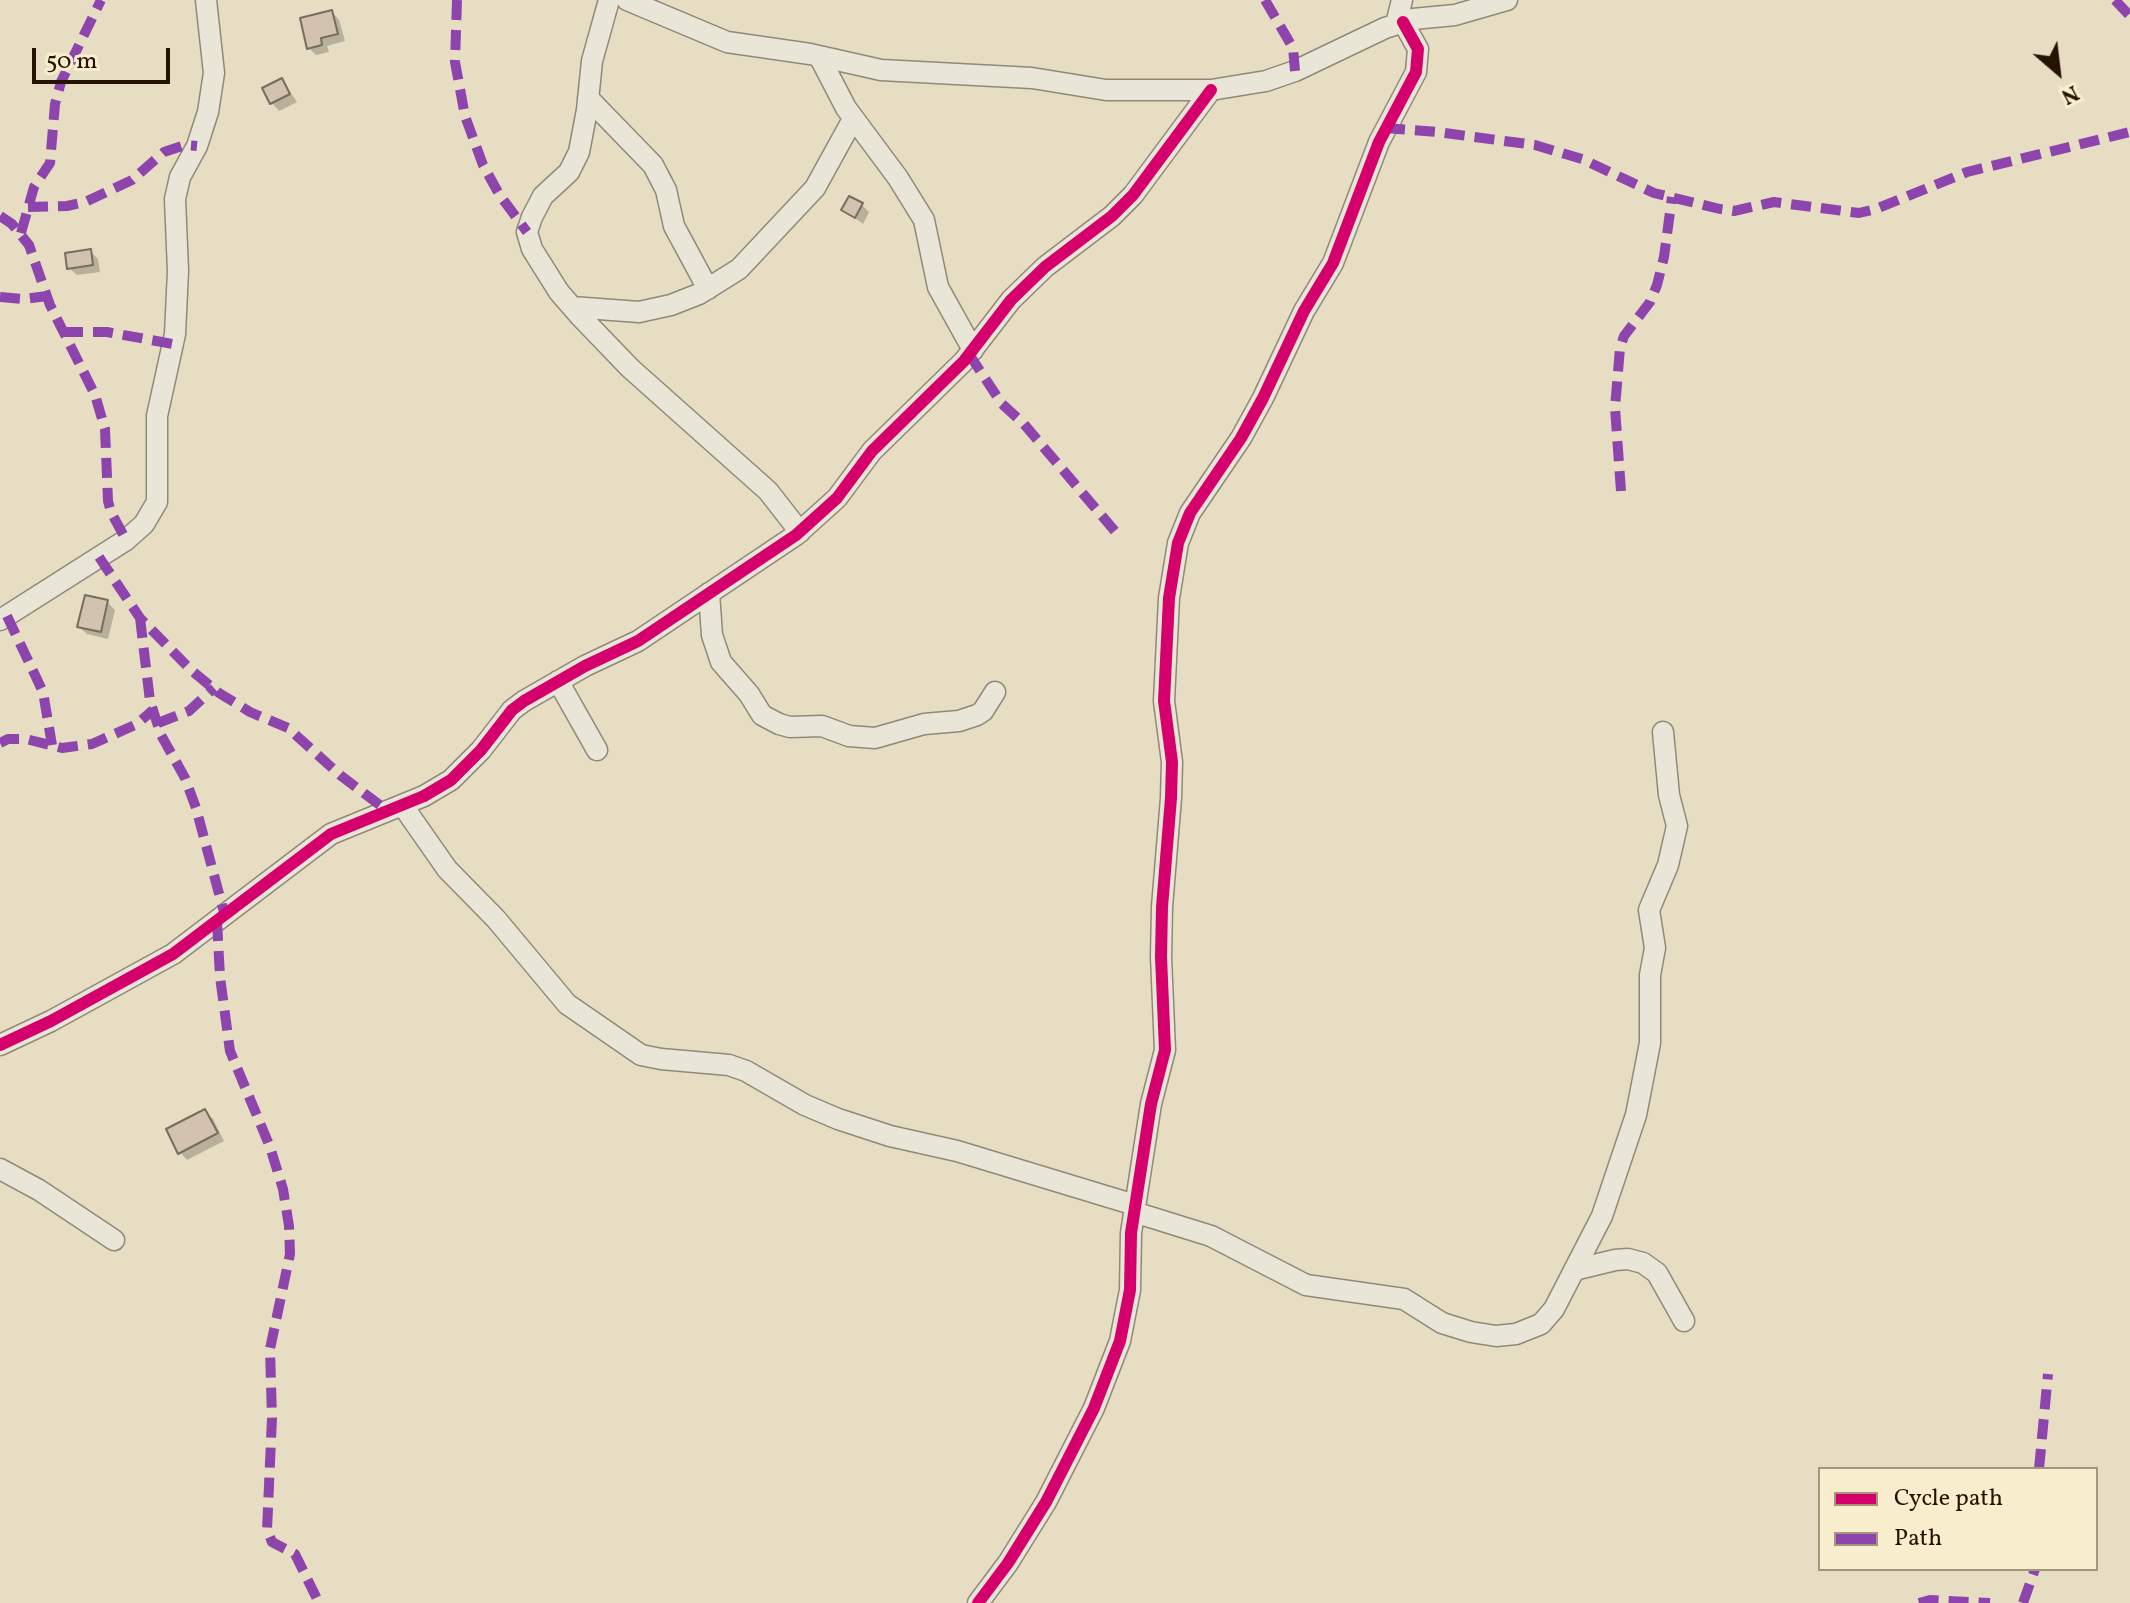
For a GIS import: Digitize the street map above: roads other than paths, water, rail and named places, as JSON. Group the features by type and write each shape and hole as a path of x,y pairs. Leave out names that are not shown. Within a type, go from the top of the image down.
{"street":[{"path":"0,620 126,540 152,514 157,502 157,416 175,334 178,271 175,199 180,177 197,146 208,112 214,73 206,0"},
{"path":"609,0 598,34 584,135 569,172 543,196 532,217 527,232 532,249 572,307 630,368 768,491 800,532"},
{"path":"627,0 727,42 819,56 881,70 1032,78 1106,90 1211,90 1266,81 1295,71 1399,23 1455,15 1507,0"},
{"path":"978,1603 1008,1563 1046,1502 1094,1408 1120,1341 1130,1290 1131,1233 1151,1104 1165,1050 1161,932 1172,762 1164,701 1169,598 1178,543 1190,513 1241,438 1304,311 1333,263 1379,142 1416,72 1418,49 1399,23 1402,0"},
{"path":"819,56 853,119 898,178 924,220 938,287 973,350"},
{"path":"0,1045 51,1021 173,954 331,834 403,806 451,780 481,750 512,710 558,681 638,641 800,532 837,498 872,451 973,350 1011,300 1045,267 1112,216 1133,195 1211,90"},
{"path":"588,98 653,165 666,190 674,226 708,289"},
{"path":"572,307 639,312 671,305 708,289 739,269 815,188 853,119"},
{"path":"709,593 712,635 721,662 749,694 762,715 779,724 790,727 822,726 849,736 875,738 924,724 959,721 977,715 995,692"},
{"path":"558,681 597,750"},
{"path":"403,806 447,869 496,919 567,1004 641,1055 729,1065 838,1119 890,1136 957,1151 1211,1236 1306,1285 1404,1299 1442,1323 1496,1336 1516,1334 1541,1324 1554,1309 1602,1216 1636,1115 1650,1043 1648,1004 1655,948 1649,910 1668,865 1677,826 1669,795 1663,732"},
{"path":"0,1169 39,1190 114,1240"},
{"path":"1574,1270 1615,1260 1643,1263 1657,1273 1684,1321"}]}
